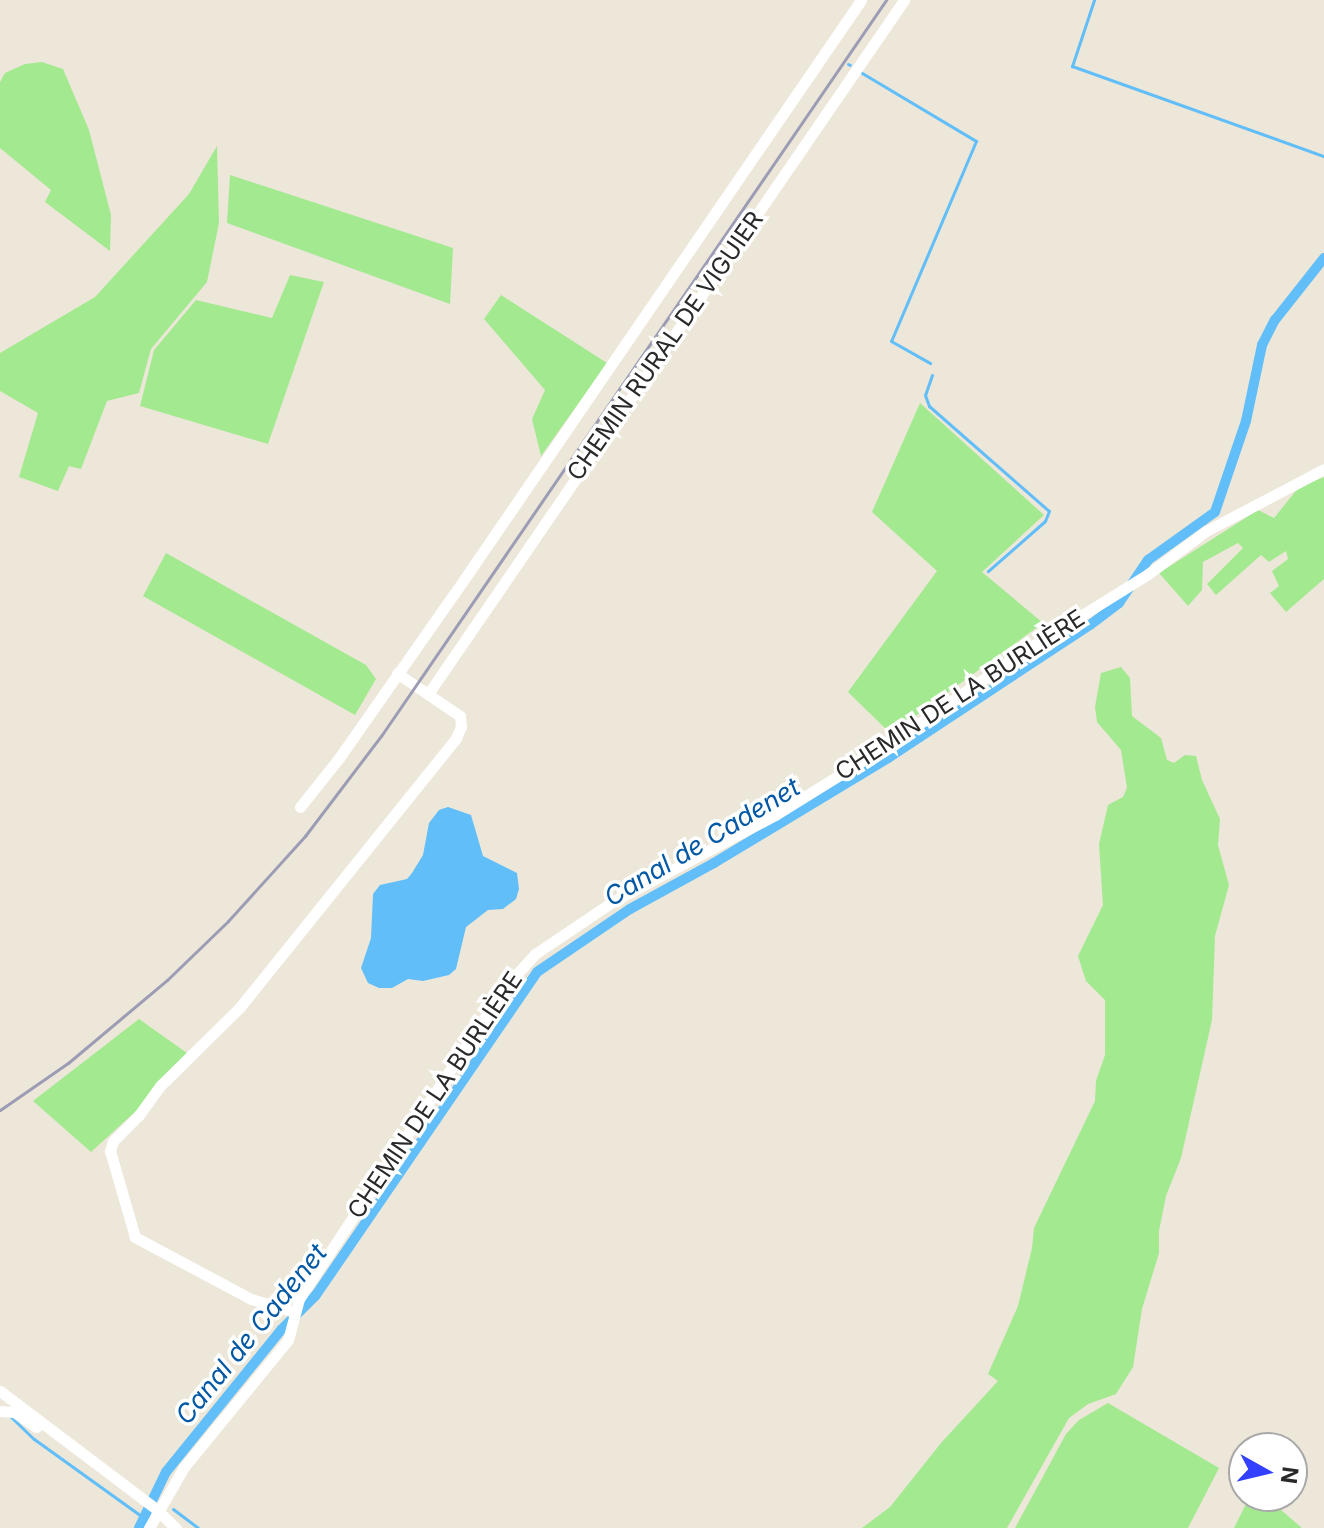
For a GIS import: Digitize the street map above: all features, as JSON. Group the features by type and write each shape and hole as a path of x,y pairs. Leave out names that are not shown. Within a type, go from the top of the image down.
{"street":[{"path":"300,807 339,758 861,0"},
{"name":"CHEMIN RURAL DE VIGUIER","path":"428,694 904,0"},
{"name":"CHEMIN DE LA BURLIÈRE","path":"149,1528 150,1505 288,1340 294,1314 505,987 535,954 612,902 775,815 891,743 1206,531 1284,487 1324,469"},
{"path":"294,1314 251,1299 135,1237 110,1151 113,1141 139,1115 161,1085 240,1007 456,738 461,727 460,716 397,673"},
{"path":"0,1391 176,1528"},
{"path":"0,1411 14,1412 65,1442"}],"green space":[{"path":"42,62 63,69 89,130 111,215 110,251 45,202 51,190 0,148 0,82 5,73 25,64"},
{"path":"217,146 219,223 207,282 151,349 139,393 107,401 81,469 69,466 58,491 19,477 38,413 0,391 0,353 95,297 189,194"},
{"path":"230,175 453,248 450,304 227,223"},
{"path":"290,275 324,282 268,444 140,406 154,350 196,300 272,318"},
{"path":"501,295 607,363 541,456 532,419 545,390 484,319"},
{"path":"920,403 1044,515 982,572 1043,623 891,734 848,692 937,571 872,512"},
{"path":"1324,477 1324,579 1286,612 1270,593 1279,586 1272,571 1288,559 1286,551 1269,562 1261,555 1216,595 1207,584 1243,548 1238,543 1203,562 1202,590 1188,606 1159,573 1258,510 1274,518 1299,487"},
{"path":"166,553 366,665 376,679 355,715 143,596"},
{"path":"1121,667 1130,678 1132,716 1161,738 1167,760 1174,763 1185,755 1196,756 1202,780 1220,819 1218,845 1229,885 1215,936 1212,1020 1181,1158 1166,1196 1159,1231 1159,1253 1142,1309 1133,1367 1116,1394 1088,1404 1069,1418 1007,1528 862,1528 890,1507 941,1443 998,1381 988,1374 1018,1306 1034,1228 1095,1101 1096,1081 1105,1055 1105,1000 1086,981 1078,956 1103,905 1099,844 1108,805 1123,797 1127,788 1121,750 1097,722 1095,707 1101,673"},
{"path":"139,1019 187,1053 135,1112 91,1152 33,1101"},
{"path":"1108,1403 1219,1468 1188,1528 1015,1528 1066,1434 1079,1420"},
{"path":"1242,1512 1283,1512 1302,1528 1234,1528"}],"water":[{"path":"448,807 471,815 483,856 517,873 519,889 516,899 503,909 488,910 466,927 456,969 449,975 423,981 408,979 392,988 379,988 368,983 361,968 371,938 373,894 380,885 407,879 423,855 429,823 439,810"}],"waterway":[{"path":"1094,0 1072,66 1324,156"},
{"path":"862,73 976,141 891,341 930,363"},
{"name":"Canal de Cadenet","path":"139,1528 166,1472 281,1330 316,1295 537,972 630,909 714,863 888,758 1090,625 1119,603 1148,560 1215,512 1246,421 1262,345 1275,320 1324,258"},
{"path":"932,375 925,395 929,406 1049,511 1045,521 988,571"},
{"path":"11,1417 34,1439 141,1516"},
{"path":"173,1509 198,1528"}],"railway":[{"path":"0,1110 68,1063 167,980 228,921 305,836 381,736 886,0"}]}
